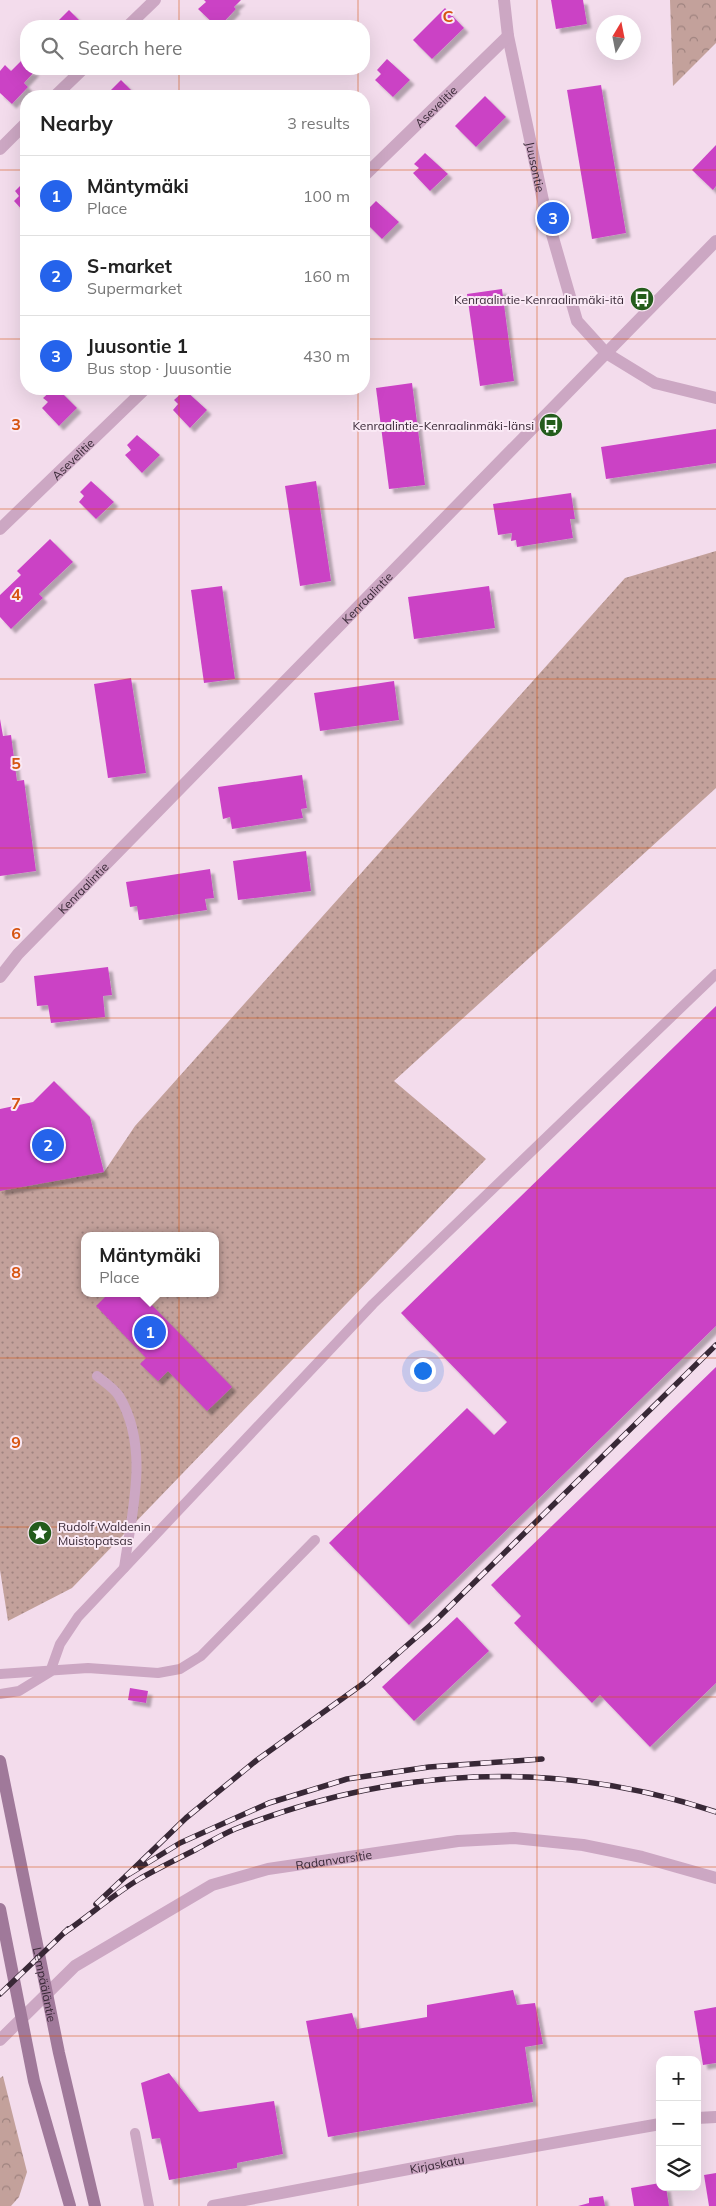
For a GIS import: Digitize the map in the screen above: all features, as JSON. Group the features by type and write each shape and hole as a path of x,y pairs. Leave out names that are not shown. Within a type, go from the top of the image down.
{"main road":[{"name":"Lempääläntie","path":"0,1761 59,2053 95,2206"},
{"path":"0,1910 34,2081 70,2206"}],"street":[{"path":"134,20 155,0"},
{"name":"Juusontie","path":"504,0 508,36 545,210 577,321 606,354 654,382 716,398"},
{"name":"Asevelitie","path":"370,170 508,36"},
{"path":"61,90 77,75"},
{"path":"0,149 20,130"},
{"name":"Kenraalintie","path":"0,977 18,954 716,241"},
{"name":"Asevelitie","path":"0,529 139,395"},
{"name":"Kenraalintie","path":"0,963 18,954"},
{"name":"Radanvarsitie","path":"0,2040 75,1966 212,1885 268,1869 458,1841 514,1838 583,1845 642,1857 716,1878"},
{"path":"701,2118 716,2117"},
{"name":"Kirjaskatu","path":"213,2206 460,2159 656,2125"}],"lane":[{"path":"0,1694 18,1691 50,1672 60,1644 78,1617 374,1304 716,974"},
{"path":"97,1376 118,1394 132,1422 137,1476 124,1568"},
{"path":"0,1674 88,1668 158,1672 180,1669 200,1656 314,1540"},
{"path":"134,2133 149,2206"}],"green space":[{"path":"670,0 716,0 716,43 673,86"},
{"path":"716,551 716,788 394,1081 486,1159 72,1588 8,1621 0,1570 0,1185 104,1172 135,1126 625,578"},
{"path":"3,2076 27,2172 19,2197 11,2206 0,2206 0,2078"}],"building":[{"path":"204,0 241,0 234,7 236,9 226,20 210,20 198,9 206,2"},
{"path":"551,0 583,0 587,24 556,29"},
{"path":"445,8 464,28 432,59 413,40"},
{"path":"69,10 79,20 59,20"},
{"path":"387,59 410,80 393,97 375,80 381,74 377,70"},
{"path":"20,62 20,75 31,75 24,83 28,87 25,90 20,90 20,96 12,104 0,93 0,71 5,65 11,71"},
{"path":"121,80 131,90 111,90"},
{"path":"601,85 626,233 592,239 567,90"},
{"path":"485,96 506,117 476,147 455,126"},
{"path":"716,145 716,186 713,190 692,170"},
{"path":"425,153 448,174 430,191 413,173 419,168 414,164"},
{"path":"20,186 20,208 14,201 19,196 15,191"},
{"path":"376,201 399,222 382,239 370,227 370,207"},
{"path":"502,289 514,381 480,386 467,294"},
{"path":"412,383 425,485 389,489 376,388"},
{"path":"46,395 64,395 77,408 59,426 42,408 48,402 43,398"},
{"path":"180,395 190,395 207,410 190,428 173,410 178,404 174,400"},
{"path":"716,429 716,463 606,479 601,447"},
{"path":"137,435 160,455 142,473 125,455 131,450 127,445"},
{"path":"91,481 114,502 96,519 79,502 84,496 80,492"},
{"path":"316,481 331,581 300,586 285,486"},
{"path":"571,493 575,519 570,519 573,538 517,547 516,540 511,541 512,533 498,535 493,504"},
{"path":"50,539 73,562 39,594 43,598 11,629 0,617 0,595 21,575 17,571"},
{"path":"222,586 235,679 204,683 191,590"},
{"path":"489,586 495,628 414,639 408,597"},
{"path":"131,678 146,773 108,778 94,684"},
{"path":"394,681 399,720 320,731 314,693"},
{"path":"0,719 3,736 11,735 17,781 24,780 36,871 0,876"},
{"path":"302,775 307,808 301,809 303,818 232,829 230,817 223,819 218,787"},
{"path":"306,851 311,891 238,900 233,861"},
{"path":"210,869 214,898 205,899 207,910 139,920 137,906 130,907 126,882"},
{"path":"108,967 112,995 103,996 105,1017 51,1023 48,1005 37,1006 34,976"},
{"path":"716,1006 716,1326 409,1625 329,1543 467,1408 494,1435 507,1422 401,1313"},
{"path":"54,1081 90,1117 104,1172 0,1191 0,1109 33,1102"},
{"path":"105,1297 144,1297 232,1387 207,1411 168,1371 158,1381 140,1364 146,1358 96,1306"},
{"path":"716,1367 716,1683 650,1747 600,1695 592,1703 514,1623 521,1616 491,1585"},
{"path":"457,1617 489,1651 414,1721 382,1687"},
{"path":"130,1688 148,1691 146,1703 128,1700"},
{"path":"513,1990 517,2005 535,2003 543,2044 525,2047 533,2102 328,2137 306,2021 352,2013 357,2029 427,2017 427,2005"},
{"path":"716,2007 716,2063 703,2065 694,2011"},
{"path":"169,2073 199,2112 274,2101 283,2154 237,2163 237,2168 169,2180 160,2138 152,2139 141,2083"},
{"path":"716,2173 716,2206 709,2206 704,2175"},
{"path":"656,2184 656,2191 667,2191 669,2206 634,2206 631,2188"},
{"path":"603,2196 605,2206 578,2206 589,2203 589,2198"}],"railway":[{"path":"126,1876 186,1818 257,1760 364,1683 435,1621 716,1345"},
{"path":"96,1904 126,1876 180,1843 269,1803 347,1779 429,1767 542,1759"},
{"path":"64,1933 141,1878 230,1831 294,1808 354,1793 414,1782 474,1777 534,1777 595,1783 656,1795 716,1812"},
{"path":"0,1994 68,1929"}],"place":[{"name":"Juusontie 1","path":"553,218"},
{"name":"Kenraalintie-Kenraalinmäki-itä","path":"642,299"},
{"name":"Kenraalintie-Kenraalinmäki-länsi","path":"551,425"},
{"name":"S-market","path":"48,1145"},
{"name":"Mäntymäki","path":"150,1332"},
{"name":"Rudolf Waldenin Muistopatsas","path":"40,1533"}]}
